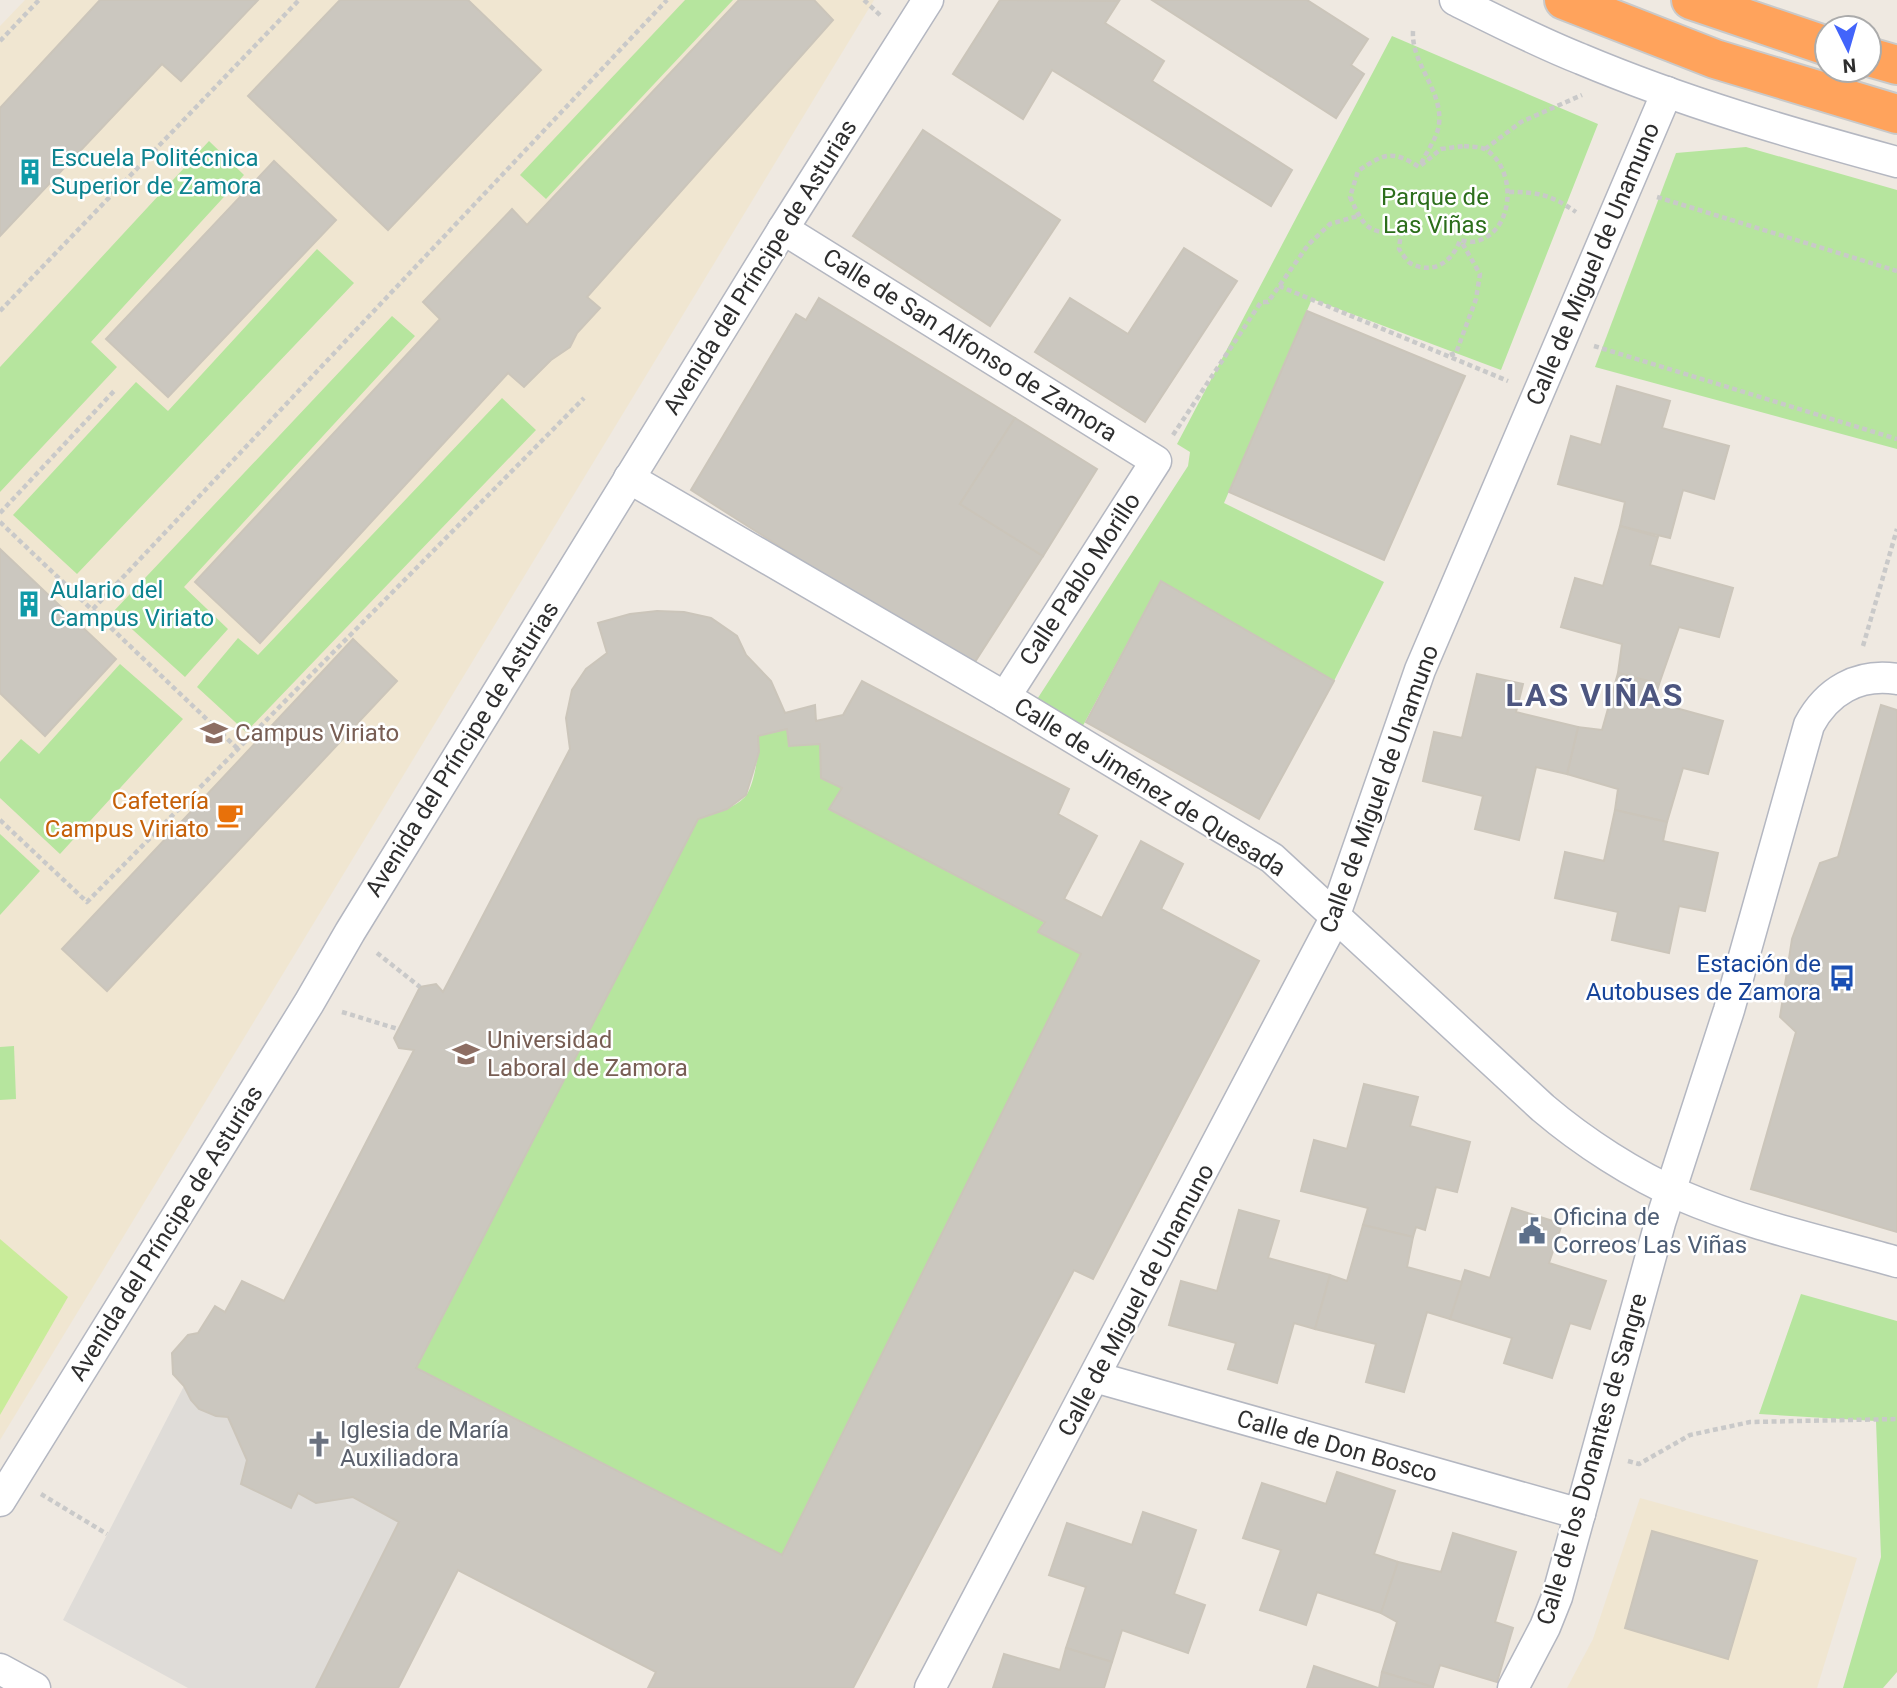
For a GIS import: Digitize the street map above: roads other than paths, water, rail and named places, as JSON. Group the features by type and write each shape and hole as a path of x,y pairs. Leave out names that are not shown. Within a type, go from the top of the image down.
{"highway":[{"path":"1564,0 1715,59 1897,114"},
{"path":"1691,0 1813,41"}],"street":[{"name":"Avenida del Príncipe de Asturias","path":"7,1489 309,1003 350,932 783,229 928,0"},
{"path":"1455,0 1581,59 1667,92 1748,119 1897,162"},
{"name":"Calle de Miguel de Unamuno","path":"930,1688 1335,916 1420,670 1667,92"},
{"name":"Calle de San Alfonso de Zamora","path":"783,229 1156,461"},
{"name":"Calle Pablo Morillo","path":"1005,697 1156,461"},
{"name":"Calle de Jiménez de Quesada","path":"629,478 1005,697 1258,849 1287,871 1415,992 1561,1123 1612,1157 1670,1190 1730,1214 1897,1262"},
{"name":"Calle de los Donantes de Sangre","path":"1513,1688 1552,1612 1670,1190 1729,1010 1809,725 1826,699 1852,683 1866,679 1897,679"},
{"name":"Calle de Don Bosco","path":"1095,1377 1580,1514"},
{"path":"0,1669 35,1688"}],"place":[{"name":"Escuela Politécnica Superior de Zamora","path":"30,172"},
{"name":"Aulario del Campus Viriato","path":"29,604"},
{"name":"Campus Viriato","path":"214,733"},
{"name":"Cafetería Campus Viriato","path":"230,815"},
{"name":"Estación de Autobuses de Zamora","path":"1842,978"},
{"name":"Universidad Laboral de Zamora","path":"466,1054"},
{"name":"Oficina de Correos Las Viñas","path":"1532,1231"},
{"name":"Iglesia de María Auxiliadora","path":"319,1444"}],"district":[{"name":"LAS VIÑAS","path":"1595,695"}],"park label":[{"name":"Parque de Las Viñas","path":"1435,211"}]}
